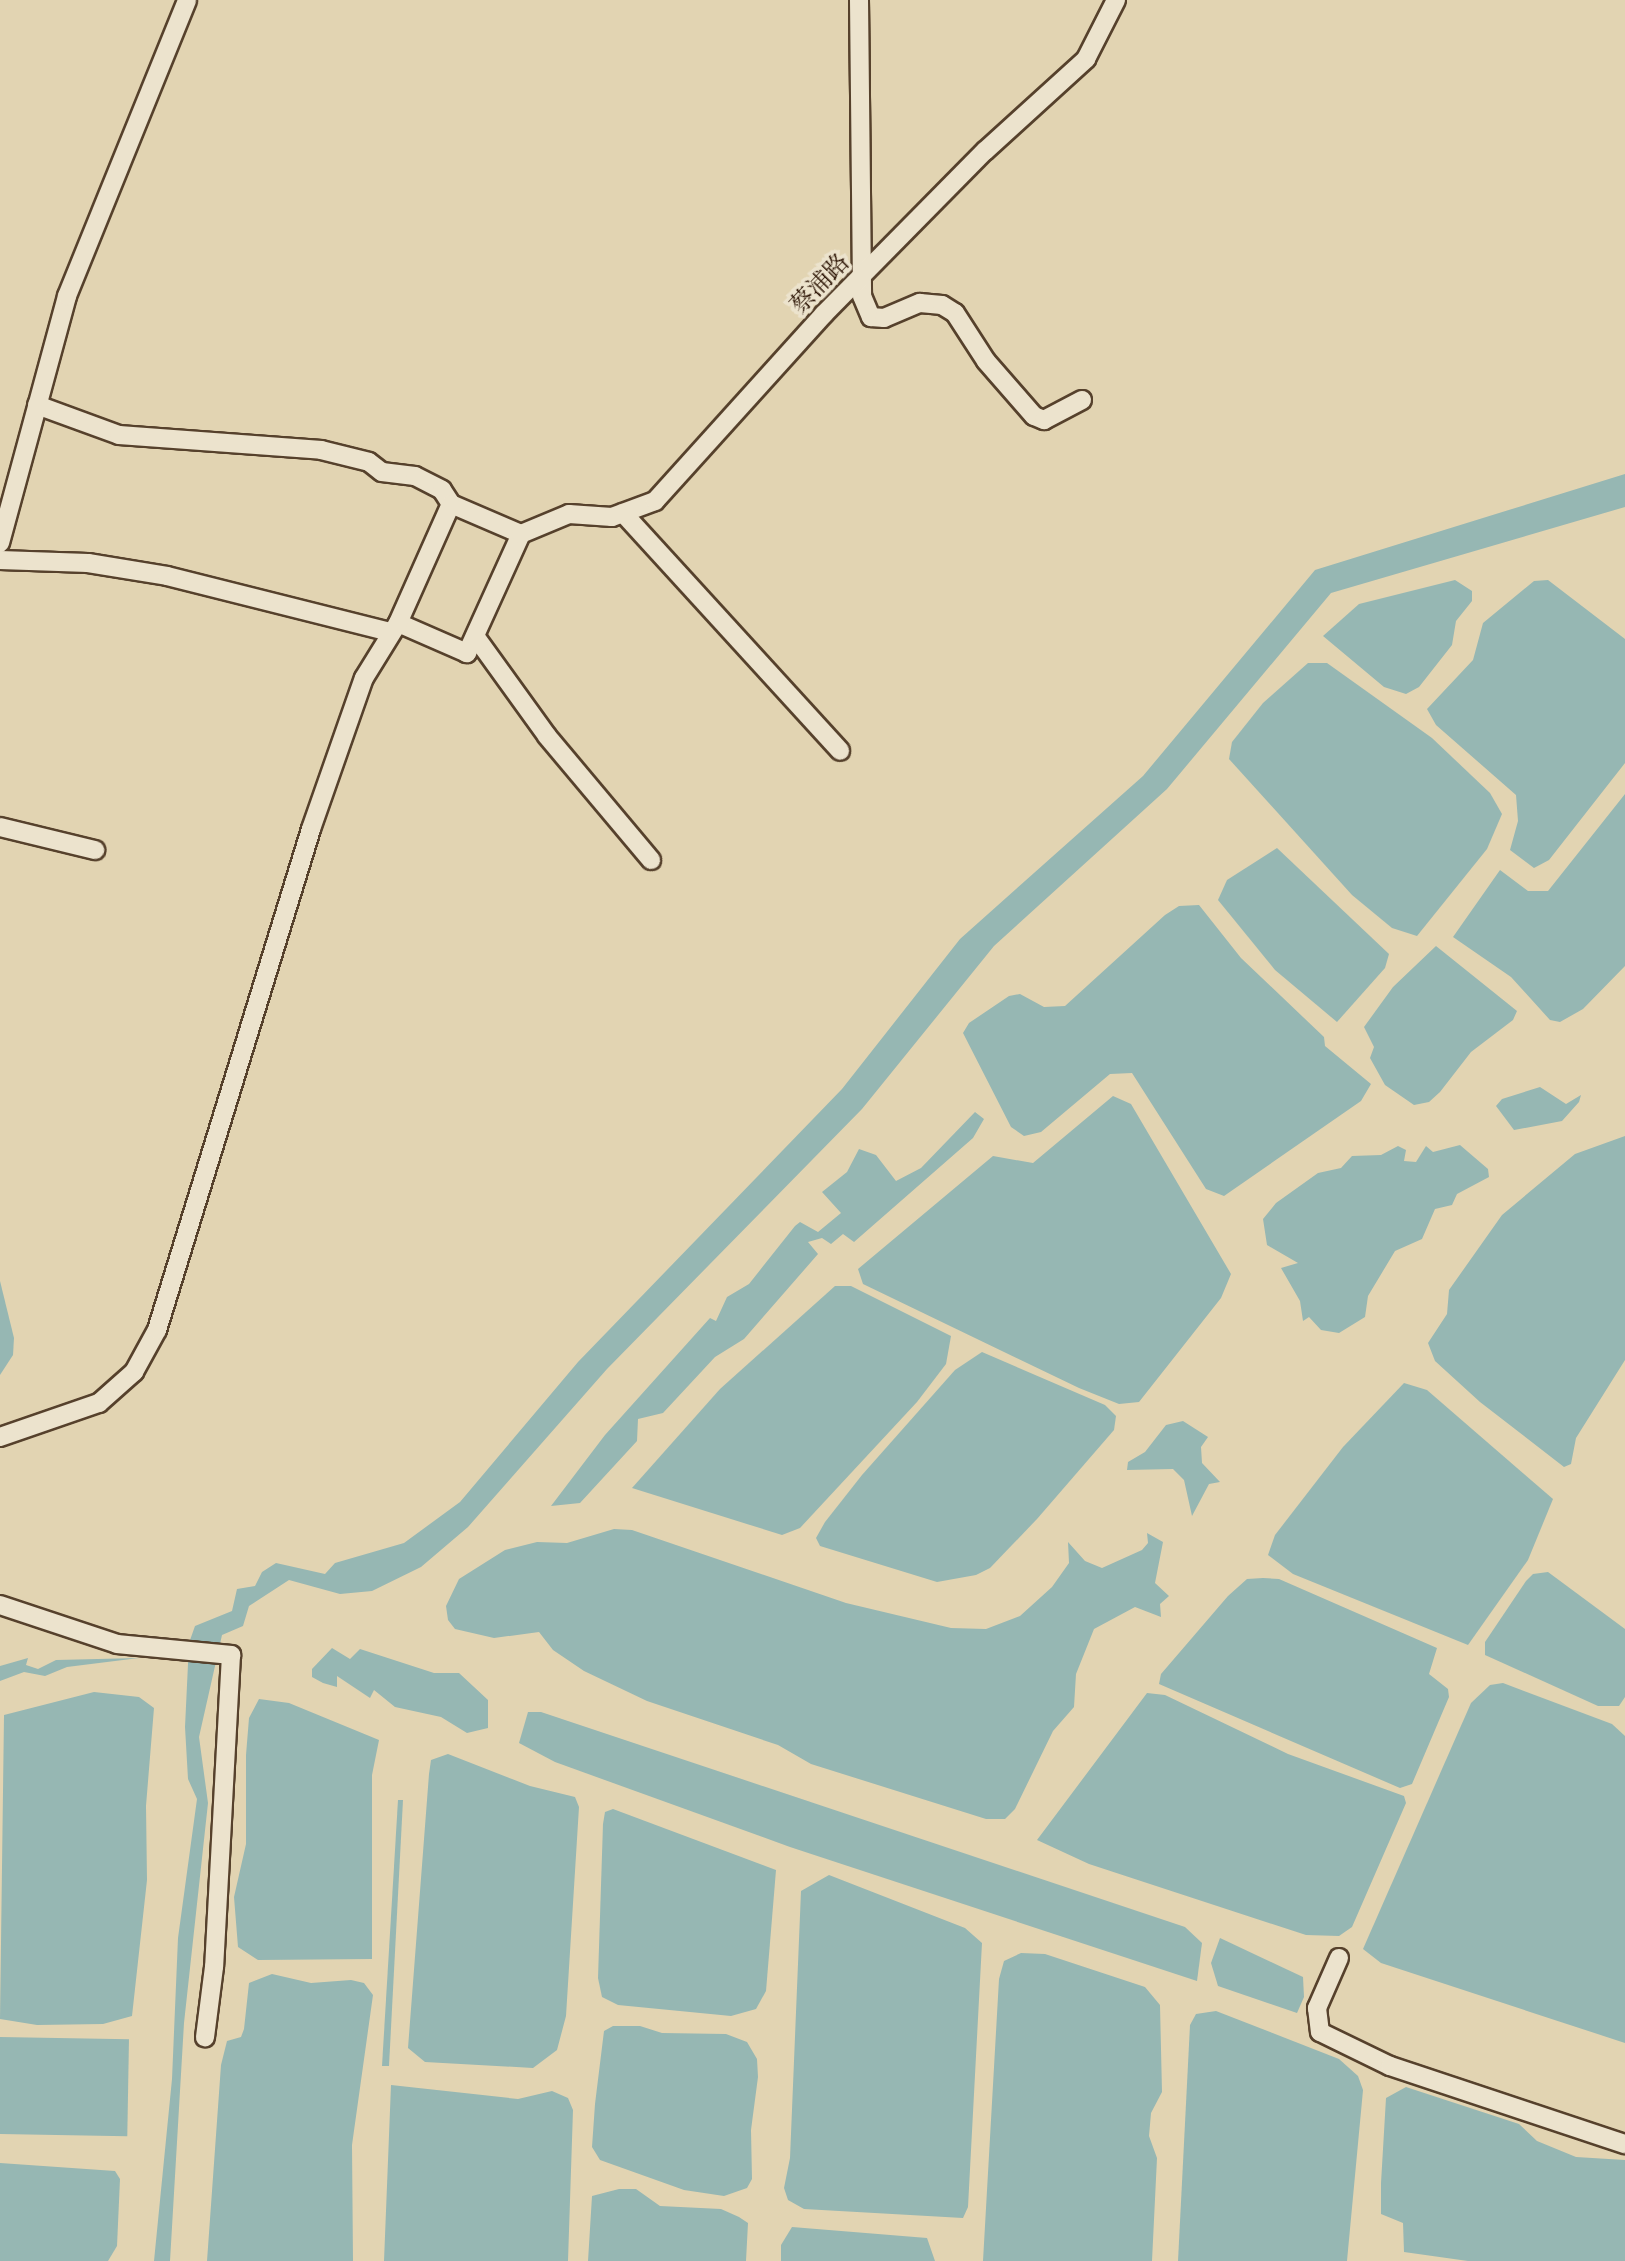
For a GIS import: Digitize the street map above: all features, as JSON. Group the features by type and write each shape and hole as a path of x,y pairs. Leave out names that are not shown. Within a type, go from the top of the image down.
{"street":[{"path":"0,543 67,296 187,0"},
{"path":"859,0 862,296 871,317 884,318 920,303 955,313 986,361 1034,416 1044,420 1082,400"},
{"name":"蔡浦路","path":"521,534 569,514 623,513 655,501 864,274 1086,59 1116,0"},
{"path":"0,560 88,563 167,576 394,627 467,653 521,534 451,504 442,490 415,476 382,472 369,462 321,450 119,435 37,405"},
{"path":"0,1437 99,1403 134,1372 157,1330 311,829 364,678 394,627 451,504"},
{"path":"623,513 840,751"},
{"path":"475,636 547,736 651,860"},
{"path":"0,827 95,850"},
{"path":"0,1605 117,1644 185,1647 231,1655 233,1671 214,1967 205,2037"},
{"path":"1339,1958 1317,2008 1320,2032 1390,2066 1625,2144"}],"water":[{"path":"1625,474 1625,507 1331,593 1167,789 994,946 862,1109 607,1369 468,1527 421,1567 372,1591 340,1594 289,1580 249,1606 243,1626 222,1635 199,1737 208,1803 184,2023 170,2261 154,2261 172,2079 178,1938 197,1799 188,1779 185,1727 189,1643 195,1626 232,1611 237,1589 255,1586 262,1572 276,1563 325,1574 335,1563 404,1543 460,1502 578,1362 842,1089 960,939 1143,776 1315,570"},
{"path":"1455,580 1472,591 1472,601 1456,621 1452,645 1419,687 1406,694 1384,687 1323,636 1359,604"},
{"path":"1548,580 1625,639 1625,763 1549,860 1534,868 1510,850 1518,821 1516,795 1436,725 1427,709 1473,660 1483,623 1534,581"},
{"path":"1308,663 1327,663 1432,738 1490,793 1502,814 1487,849 1417,936 1392,928 1352,895 1229,759 1232,742 1263,703"},
{"path":"1625,794 1625,966 1583,1009 1560,1022 1550,1020 1511,977 1453,937 1500,870 1528,891 1548,891"},
{"path":"1277,848 1389,954 1385,968 1337,1022 1275,970 1218,900 1227,880"},
{"path":"1199,905 1241,958 1324,1037 1325,1046 1371,1084 1361,1101 1224,1196 1206,1189 1132,1073 1110,1074 1041,1132 1024,1136 1011,1127 963,1033 969,1023 1009,996 1020,994 1044,1007 1065,1006 1165,915 1179,906"},
{"path":"1436,946 1517,1011 1513,1020 1471,1052 1440,1092 1429,1102 1414,1105 1385,1085 1370,1058 1374,1047 1364,1027 1393,987"},
{"path":"1540,1087 1566,1104 1581,1095 1579,1102 1562,1121 1514,1130 1496,1106 1502,1099"},
{"path":"1113,1096 1131,1104 1231,1274 1221,1298 1139,1402 1119,1404 1079,1388 863,1284 858,1269 993,1156 1033,1163"},
{"path":"975,1112 984,1119 973,1138 854,1242 843,1234 831,1244 822,1238 808,1242 818,1254 744,1339 715,1357 663,1413 638,1419 637,1441 580,1503 551,1506 605,1435 710,1318 716,1321 727,1297 749,1284 795,1226 800,1222 818,1232 841,1213 822,1192 847,1172 859,1149 876,1155 896,1181 921,1168"},
{"path":"1625,1136 1625,1360 1576,1438 1571,1464 1564,1467 1480,1402 1435,1361 1428,1343 1447,1314 1449,1290 1502,1215 1575,1154"},
{"path":"1460,1145 1488,1169 1489,1177 1457,1194 1452,1205 1435,1209 1422,1239 1395,1251 1368,1296 1365,1317 1339,1333 1321,1330 1309,1317 1303,1321 1300,1301 1281,1268 1298,1263 1267,1245 1263,1219 1276,1203 1318,1173 1341,1168 1352,1156 1381,1155 1398,1146 1406,1150 1404,1161 1416,1162 1426,1146 1433,1152"},
{"path":"0,1281 14,1338 13,1355 0,1375"},
{"path":"835,1286 851,1286 951,1336 946,1364 917,1402 800,1528 782,1535 632,1488 720,1389"},
{"path":"982,1352 1105,1405 1116,1416 1114,1430 1037,1519 990,1568 976,1575 937,1582 820,1546 816,1538 825,1522 862,1475 955,1370"},
{"path":"1404,1383 1427,1390 1553,1499 1528,1560 1468,1645 1293,1574 1268,1555 1275,1535 1343,1447"},
{"path":"1183,1421 1208,1437 1201,1447 1202,1463 1220,1482 1209,1484 1192,1516 1184,1480 1173,1469 1127,1470 1128,1462 1145,1452 1166,1425"},
{"path":"614,1529 632,1530 846,1603 951,1628 986,1629 1020,1616 1052,1587 1069,1563 1068,1542 1085,1561 1102,1568 1142,1550 1148,1543 1147,1533 1163,1542 1155,1583 1169,1596 1160,1604 1161,1617 1135,1607 1094,1629 1076,1674 1074,1707 1053,1731 1015,1809 1005,1819 986,1819 811,1764 778,1745 647,1701 584,1671 553,1650 539,1632 494,1638 455,1629 448,1620 446,1606 459,1579 505,1550 537,1542 567,1543"},
{"path":"1548,1572 1625,1629 1625,1697 1619,1706 1598,1706 1485,1655 1485,1642 1526,1581 1533,1574"},
{"path":"1247,1579 1279,1579 1437,1648 1429,1674 1448,1689 1449,1697 1412,1784 1400,1788 1159,1684 1161,1674 1228,1596"},
{"path":"332,1648 350,1659 360,1649 434,1673 459,1673 488,1700 488,1728 467,1733 441,1717 395,1707 374,1690 370,1698 337,1676 337,1687 323,1683 312,1677 312,1669"},
{"path":"28,1658 26,1665 38,1669 56,1660 139,1658 67,1667 45,1676 24,1672 0,1681 0,1666"},
{"path":"1503,1683 1612,1724 1625,1736 1625,2043 1381,1963 1363,1949 1471,1703 1490,1685"},
{"path":"94,1692 139,1697 154,1708 146,1806 147,1880 132,2016 103,2024 37,2025 0,2019 4,1715"},
{"path":"1147,1693 1165,1695 1288,1754 1404,1796 1406,1803 1352,1927 1339,1936 1306,1935 1089,1864 1037,1840"},
{"path":"259,1699 289,1703 379,1740 372,1775 372,1959 258,1960 238,1947 234,1897 246,1844 249,1718"},
{"path":"528,1712 541,1712 1185,1927 1202,1943 1197,1981 790,1847 555,1762 519,1743"},
{"path":"448,1754 530,1786 575,1797 579,1807 566,2016 557,2050 533,2068 425,2062 408,2048 429,1774 431,1760"},
{"path":"398,1800 403,1800 389,2066 382,2066"},
{"path":"613,1809 776,1870 766,1991 756,2009 731,2016 618,2005 602,1997 598,1978 603,1824 605,1812"},
{"path":"829,1875 965,1928 982,1943 968,2207 963,2218 804,2209 788,2200 784,2188 790,2158 801,1891"},
{"path":"1220,1938 1303,1977 1304,1997 1297,2013 1218,1986 1211,1963"},
{"path":"1021,1953 1045,1954 1145,1987 1160,2005 1162,2092 1151,2113 1149,2136 1157,2158 1152,2261 983,2261 999,1979 1004,1961"},
{"path":"272,1974 311,1983 351,1980 364,1983 373,1995 352,2145 353,2261 207,2261 221,2065 227,2041 241,2037 244,2029 249,1983"},
{"path":"1216,2011 1339,2059 1358,2076 1363,2090 1347,2261 1178,2261 1190,2025 1196,2014"},
{"path":"613,2026 640,2026 662,2033 726,2034 747,2042 757,2059 758,2077 751,2130 752,2179 747,2188 724,2196 684,2190 600,2160 592,2147 595,2104 604,2031"},
{"path":"0,2037 129,2039 127,2136 0,2134"},
{"path":"391,2085 518,2099 552,2091 568,2098 573,2110 568,2261 384,2261"},
{"path":"1406,2087 1519,2124 1537,2141 1576,2157 1625,2160 1625,2261 1468,2261 1404,2252 1403,2223 1381,2214 1381,2183 1386,2098"},
{"path":"0,2163 115,2171 120,2179 117,2246 108,2261 0,2261"},
{"path":"619,2189 636,2189 660,2206 721,2209 739,2217 748,2223 746,2261 588,2261 592,2196"},
{"path":"792,2227 927,2238 935,2261 781,2261 781,2245"}]}
